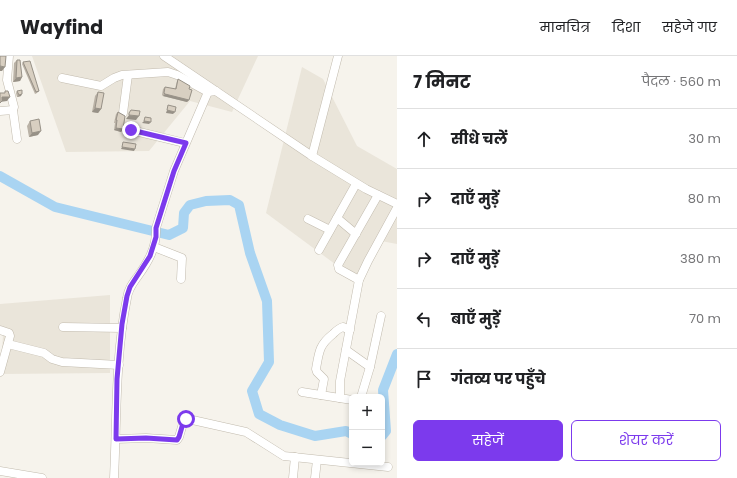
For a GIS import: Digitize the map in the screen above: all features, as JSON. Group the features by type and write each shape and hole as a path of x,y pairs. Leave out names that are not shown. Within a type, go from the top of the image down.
{"street":[{"path":"0,56 9,57 8,80 14,107 12,110 17,139"},
{"path":"164,56 212,91 356,184 397,204"},
{"path":"312,156 338,56"},
{"path":"62,78 101,86 118,76 172,73 212,91"},
{"path":"123,113 128,75"},
{"path":"0,82 9,82"},
{"path":"114,478 119,365 122,328 128,291 147,262 154,246 156,233 174,171 212,91"},
{"path":"0,110 12,110"},
{"path":"131,130 186,143"},
{"path":"319,250 356,184"},
{"path":"359,280 339,269 338,266 378,195"},
{"path":"340,398 340,381 359,280 397,208"},
{"path":"337,218 356,234"},
{"path":"308,219 330,230"},
{"path":"154,246 182,258 183,264 181,279"},
{"path":"362,394 370,367 381,316"},
{"path":"63,327 122,328"},
{"path":"321,395 324,379 316,369 320,349 327,339 341,327 350,330"},
{"path":"0,330 9,334 8,344 0,372"},
{"path":"8,344 44,353 52,359 62,362 119,365"},
{"path":"346,350 370,367"},
{"path":"302,392 349,400"},
{"path":"116,439 146,438 177,440 184,420 188,419 246,432 281,455 388,467"},
{"path":"293,478 295,457"},
{"path":"315,478 317,460"},
{"path":"0,471 42,478"}],"shaded area":[{"path":"32,56 258,56 232,112 190,101 149,151 66,152"},
{"path":"302,67 323,79 357,146 397,169 397,244 381,241 358,281 266,213"},
{"path":"110,295 110,373 1,374 3,334 0,333 0,304"}],"building":[{"path":"0,56 6,56 5,67 0,66"},
{"path":"17,60 20,60 22,77 16,78"},
{"path":"30,61 39,91 36,92 23,62"},
{"path":"178,79 190,86 189,89 192,90 189,100 164,93 165,87 176,89"},
{"path":"22,90 22,94 19,95 17,91"},
{"path":"5,91 8,91 10,97 2,97 2,101 0,103 0,93 5,93"},
{"path":"98,92 104,93 101,109 95,108"},
{"path":"168,105 176,107 175,112 167,110"},
{"path":"131,110 140,111 139,116 129,115"},
{"path":"118,112 125,116 123,129 116,128"},
{"path":"145,117 151,118 151,122 144,121"},
{"path":"39,119 41,131 32,133 30,121"},
{"path":"123,142 136,144 135,149 122,147"}],"waterway":[{"path":"0,176 55,207 169,235 183,228 184,213 190,205 206,201 230,200 239,205 250,253 267,301 269,362 252,391 259,414 280,425 315,436 346,431 349,432"},
{"path":"385,432 383,390 397,354"}],"route":[{"path":"131,130 186,143 174,171 156,228 156,237 150,256 128,291 122,324 117,379 116,439 146,438 177,440 184,420 186,419"}]}
